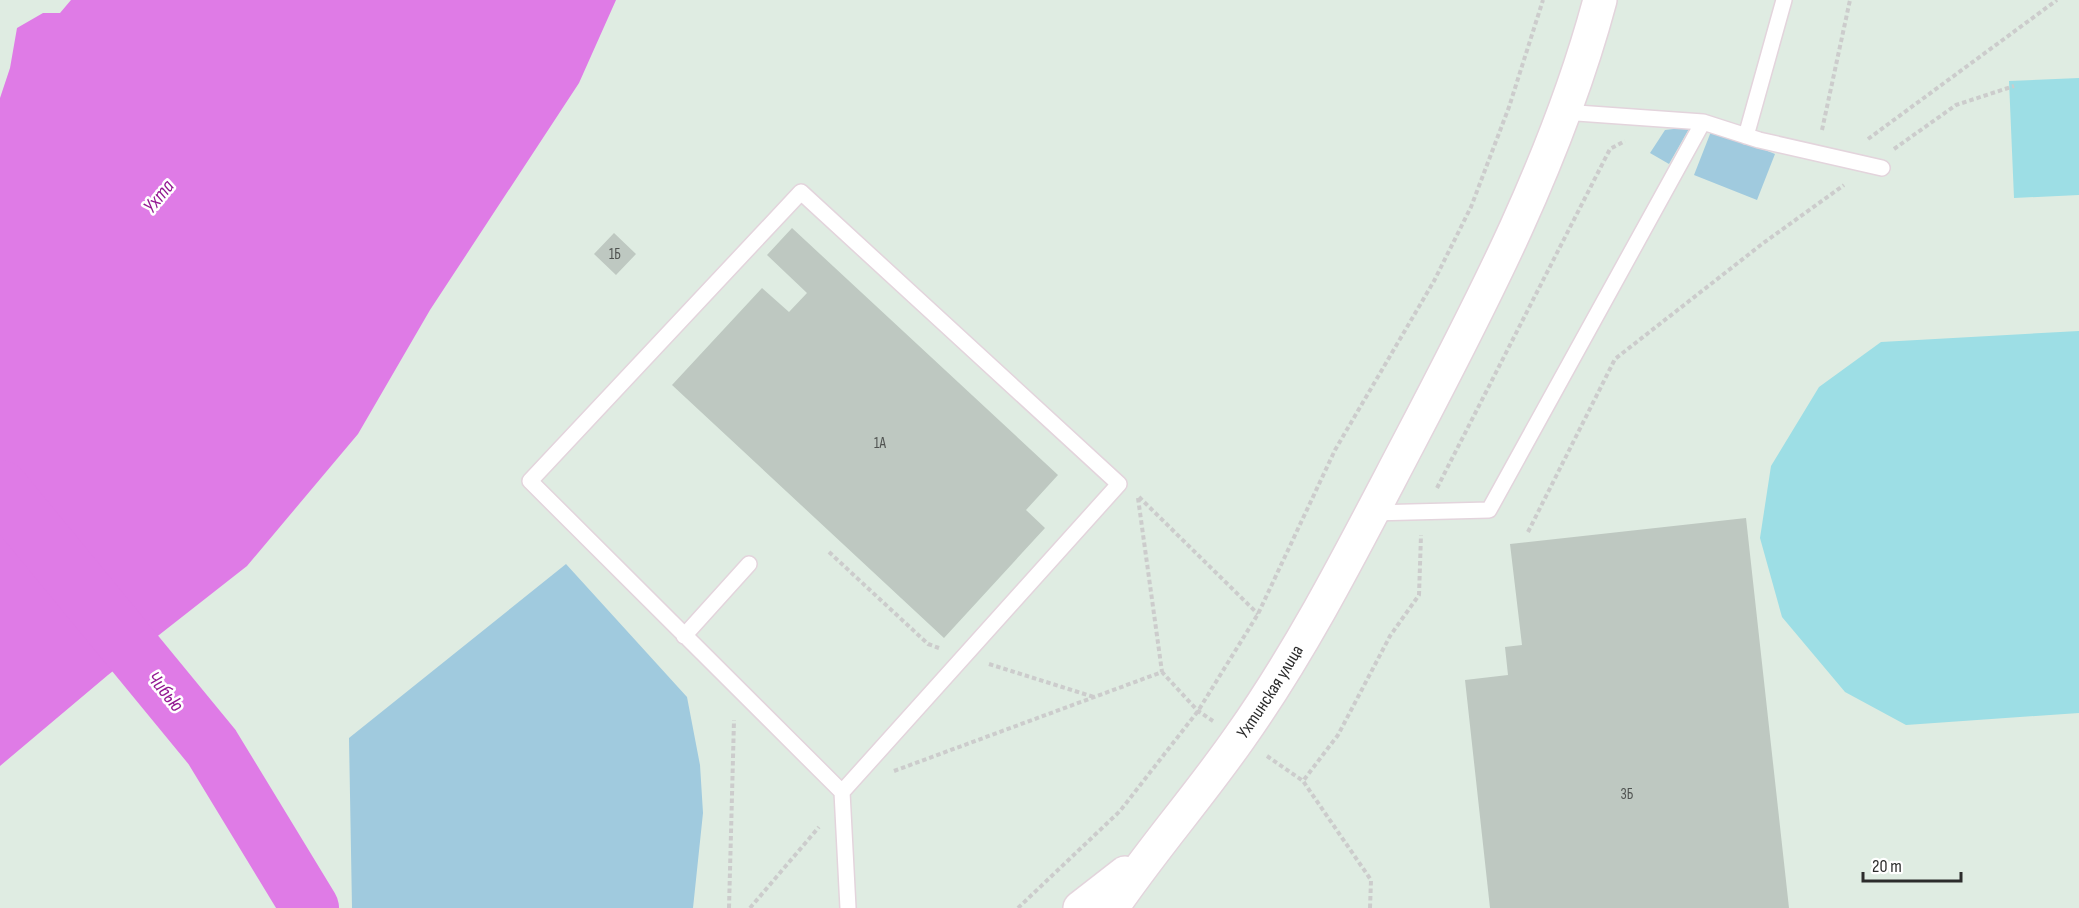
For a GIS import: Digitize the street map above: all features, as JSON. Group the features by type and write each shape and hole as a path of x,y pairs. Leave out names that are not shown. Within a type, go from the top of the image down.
{"main road":[{"name":"Ухтинская улица","path":"1148,856 1240,737 1309,627 1372,513 1484,298 1527,205 1588,47 1600,0"},
{"path":"1080,908 1148,856"},
{"path":"1112,908 1148,856"}],"lane":[{"path":"1746,136 1784,0"},
{"path":"1563,112 1702,122 1746,136 1882,168"},
{"path":"1372,513 1489,510 1702,122"},
{"path":"842,799 1119,484 801,192 530,481 842,799 848,908"},
{"path":"684,636 749,564"}],"path":[{"path":"1018,908 1120,811 1198,711 1258,614 1335,450 1434,281 1471,207 1509,107 1543,0"},
{"path":"1821,137 1850,0"},
{"path":"1860,139 1870,139 2057,0"},
{"path":"1888,153 1956,105 2014,86"},
{"path":"1528,532 1615,359 1762,244 1850,181"},
{"path":"1198,711 1162,672 1138,496 1258,614"},
{"path":"887,774 1162,672"},
{"path":"729,908 735,688"},
{"path":"750,908 842,799"}],"shaded area":[{"path":"2079,78 2079,195 2014,198 2009,81"},
{"path":"1690,127 1669,164 1650,153 1665,130"},
{"path":"1712,129 1775,154 1757,200 1694,175"},
{"path":"2079,331 2079,713 1906,725 1845,692 1782,617 1760,538 1771,466 1819,387 1881,342"},
{"path":"566,564 687,697 700,765 703,813 693,908 352,908 349,738"}],"water":[{"name":"Ухта","path":"71,0 616,0 579,83 430,310 358,434 247,566 108,675 0,766 0,98 10,68 17,28 43,13 60,13"}],"building":[{"path":"792,228 1058,475 1026,510 1045,528 944,638 672,385 762,288 789,312 807,293 767,255"},
{"path":"614,233 636,254 616,275 594,254"},
{"path":"1746,518 1789,908 1490,908 1465,680 1508,675 1505,647 1522,645 1510,544"}],"waterway":[{"name":"Чибью","path":"0,489 212,747 310,908"}]}
